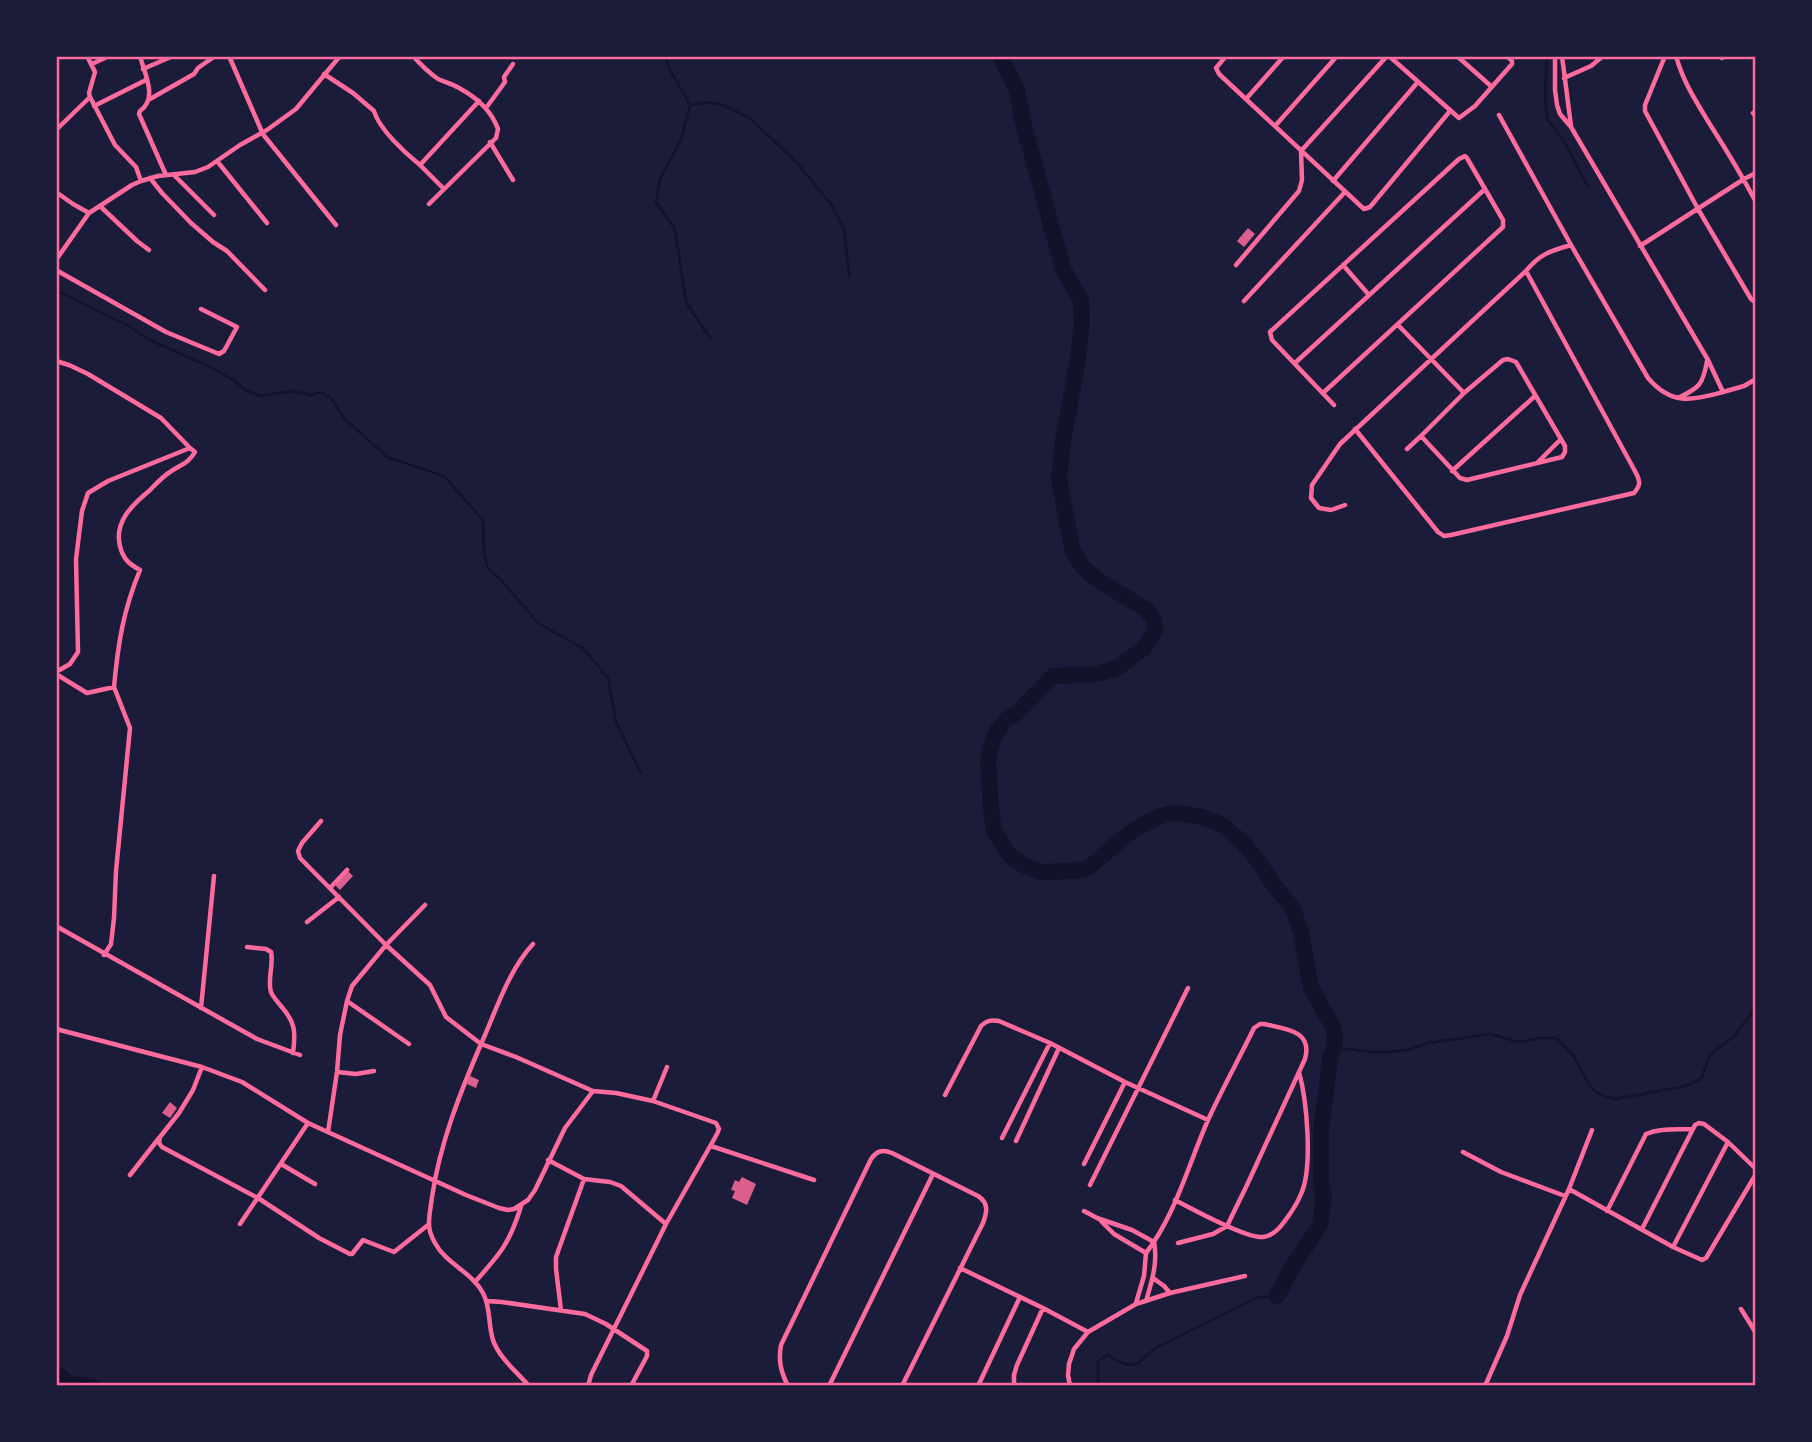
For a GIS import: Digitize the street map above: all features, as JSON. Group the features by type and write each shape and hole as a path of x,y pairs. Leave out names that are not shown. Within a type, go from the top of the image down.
{"street":[{"path":"87,56 95,72 90,97 115,145 136,167 141,181"},
{"path":"92,64 108,56"},
{"path":"140,56 150,99 139,114 166,175"},
{"path":"143,69 173,56"},
{"path":"150,99 194,74 215,56"},
{"path":"229,56 262,132 336,225"},
{"path":"56,260 89,214 141,181 195,172 208,167 296,109 340,56"},
{"path":"413,56 439,79 479,101 498,129 496,138 429,204"},
{"path":"1246,99 1284,56"},
{"path":"1275,126 1336,56"},
{"path":"1236,265 1299,191 1302,180 1301,151 1388,56 1450,111 1461,117 1475,106 1512,63 1507,56"},
{"path":"1457,56 1492,87"},
{"path":"1564,78 1591,66 1603,56"},
{"path":"1664,56 1645,111 1698,209 1751,299 1756,303"},
{"path":"1676,56 1681,74 1756,202"},
{"path":"1223,57 1216,68 1219,74 1362,208 1368,208 1450,111"},
{"path":"1571,127 1562,58 1555,58 1555,90 1560,114 1571,127 1723,391"},
{"path":"486,108 505,82 513,64"},
{"path":"324,74 374,111 385,130 444,189"},
{"path":"94,106 146,80"},
{"path":"1333,181 1418,83"},
{"path":"56,131 90,97"},
{"path":"420,165 479,101"},
{"path":"1499,115 1571,245 1648,378 1657,388 1678,398 1694,399 1744,386 1756,379"},
{"path":"490,142 513,180"},
{"path":"1323,393 1503,227 1503,220 1467,158 1462,157 1270,332 1272,340 1334,405"},
{"path":"217,161 267,223"},
{"path":"1640,246 1756,173"},
{"path":"173,175 214,215"},
{"path":"150,178 191,223 227,251 265,290"},
{"path":"1295,363 1485,189"},
{"path":"56,191 89,214"},
{"path":"1244,301 1345,192"},
{"path":"101,206 149,250"},
{"path":"1345,505 1331,510 1319,508 1311,498 1312,485 1340,444 1542,255 1571,245"},
{"path":"1343,265 1369,295"},
{"path":"56,270 166,332 219,354 224,351 237,327 201,309"},
{"path":"1355,429 1444,536 1634,493 1640,481 1526,271"},
{"path":"1398,325 1464,393"},
{"path":"1407,449 1464,393 1503,360 1508,359 1516,362 1565,446 1565,452 1562,457 1467,480 1452,471 1421,436"},
{"path":"1678,398 1697,388 1705,378 1707,360"},
{"path":"56,361 88,374 161,418 195,452 191,460 168,473 132,506 119,528 121,554 128,564 140,570 126,607 117,652 114,687 130,728 114,918 110,944 104,955"},
{"path":"1452,471 1535,396"},
{"path":"1536,463 1561,439"},
{"path":"114,687 87,693 56,673 70,664 78,652 76,559 82,511 88,493 108,481 190,448"},
{"path":"321,821 302,843 298,851 300,858 386,945 430,985 446,1017 481,1044 593,1091 653,1101 716,1123 719,1129 666,1224 588,1386"},
{"path":"330,888 347,870"},
{"path":"201,1009 214,876"},
{"path":"307,922 339,897"},
{"path":"328,1132 340,1035 352,986 386,945 425,905"},
{"path":"56,926 257,1039 300,1055"},
{"path":"529,1386 504,1359 493,1340 487,1301 475,1282 440,1251 428,1225 442,1144 511,976 533,944"},
{"path":"247,947 267,949 271,952 271,993 293,1024 293,1053"},
{"path":"1090,1185 1188,988"},
{"path":"347,1001 409,1044"},
{"path":"945,1096 981,1026 991,1020 1050,1043 1125,1082 1208,1120"},
{"path":"1136,1304 1144,1276 1146,1252 1154,1242 1175,1200 1208,1120 1257,1025 1264,1024 1287,1030 1302,1037 1307,1046 1305,1059 1227,1226 1213,1234 1178,1243"},
{"path":"56,1029 202,1067 242,1082 308,1123 499,1208 514,1209 528,1200 565,1128 593,1091"},
{"path":"1002,1138 1050,1043"},
{"path":"1016,1142 1059,1048"},
{"path":"130,1175 179,1113 193,1090 202,1067"},
{"path":"653,1101 667,1067"},
{"path":"337,1072 374,1071"},
{"path":"1175,1200 1227,1226 1255,1236 1266,1237 1279,1228 1294,1209 1305,1182 1307,1155 1304,1098 1299,1072"},
{"path":"1084,1164 1125,1082"},
{"path":"240,1224 308,1123"},
{"path":"1569,1189 1697,1260 1702,1260 1706,1258 1756,1171 1728,1142 1704,1124 1695,1125 1642,1229"},
{"path":"1607,1211 1646,1134 1693,1129"},
{"path":"1485,1386 1507,1336 1520,1295 1569,1189 1592,1130"},
{"path":"160,1137 159,1143 162,1147 258,1198 350,1255 363,1240 394,1252 428,1225"},
{"path":"1673,1247 1728,1142"},
{"path":"710,1146 814,1180"},
{"path":"788,1386 779,1367 780,1345 871,1159 881,1151 892,1153 984,1200 986,1206 983,1223 902,1386"},
{"path":"1463,1152 1501,1172 1565,1196"},
{"path":"548,1160 584,1179 621,1186 666,1224"},
{"path":"281,1164 315,1184"},
{"path":"829,1386 933,1174"},
{"path":"561,1310 556,1257 584,1179"},
{"path":"475,1282 501,1253 521,1206"},
{"path":"1084,1211 1154,1242 1157,1254 1146,1301"},
{"path":"1097,1218 1114,1234 1146,1252"},
{"path":"960,1268 1088,1332"},
{"path":"1070,1386 1069,1364 1074,1349 1088,1332 1136,1304 1170,1293 1245,1276"},
{"path":"1153,1278 1170,1293"},
{"path":"978,1386 1020,1297"},
{"path":"487,1301 589,1315 606,1324 647,1351 631,1386"},
{"path":"1014,1386 1017,1365 1043,1308"},
{"path":"1741,1309 1756,1333"}],"shaded area":[{"path":"56,1366 65,1369 72,1376 94,1379 105,1386 56,1386"}],"building":[{"path":"1248,228 1255,234 1244,247 1237,241"},
{"path":"348,871 353,876 340,890 335,885"},
{"path":"470,1076 479,1080 476,1088 467,1084"},
{"path":"170,1102 177,1108 170,1118 162,1113"},
{"path":"742,1177 756,1184 747,1205 732,1198 735,1191 731,1190 735,1180 739,1182"}],"waterway":[{"path":"665,56 690,105 681,140 660,179 656,202 675,229 686,302 710,338"},
{"path":"1000,56 1017,90 1022,118 1063,269 1081,300 1082,323 1077,365 1063,440 1059,479 1073,552 1082,566 1095,578 1147,610 1154,620 1155,631 1144,648 1117,668 1097,674 1053,676 997,731 988,760 994,831 1009,855 1023,865 1041,872 1072,871 1088,868 1132,831 1166,814 1202,817 1222,825 1241,841 1293,908 1311,988 1332,1025 1335,1036 1321,1131 1321,1182 1324,1198 1320,1225 1277,1296"},
{"path":"1547,56 1547,118 1565,143 1588,187"},
{"path":"690,105 708,102 726,106 750,118 797,163 831,204 844,229 849,276"},
{"path":"56,290 127,325 148,339 212,368 245,390 261,396 292,391 310,395 321,392 332,399 344,418 387,457 444,476 483,520 484,555 488,568 538,623 583,648 608,678 616,722 641,773"},
{"path":"1334,1046 1391,1052 1428,1043 1491,1034 1518,1042 1556,1038 1573,1056 1594,1090 1616,1099 1686,1086 1701,1079 1710,1055 1735,1035 1751,1014 1756,1002"},
{"path":"1098,1386 1098,1361 1107,1355 1122,1363 1138,1363 1156,1348 1259,1297 1277,1296"}]}
